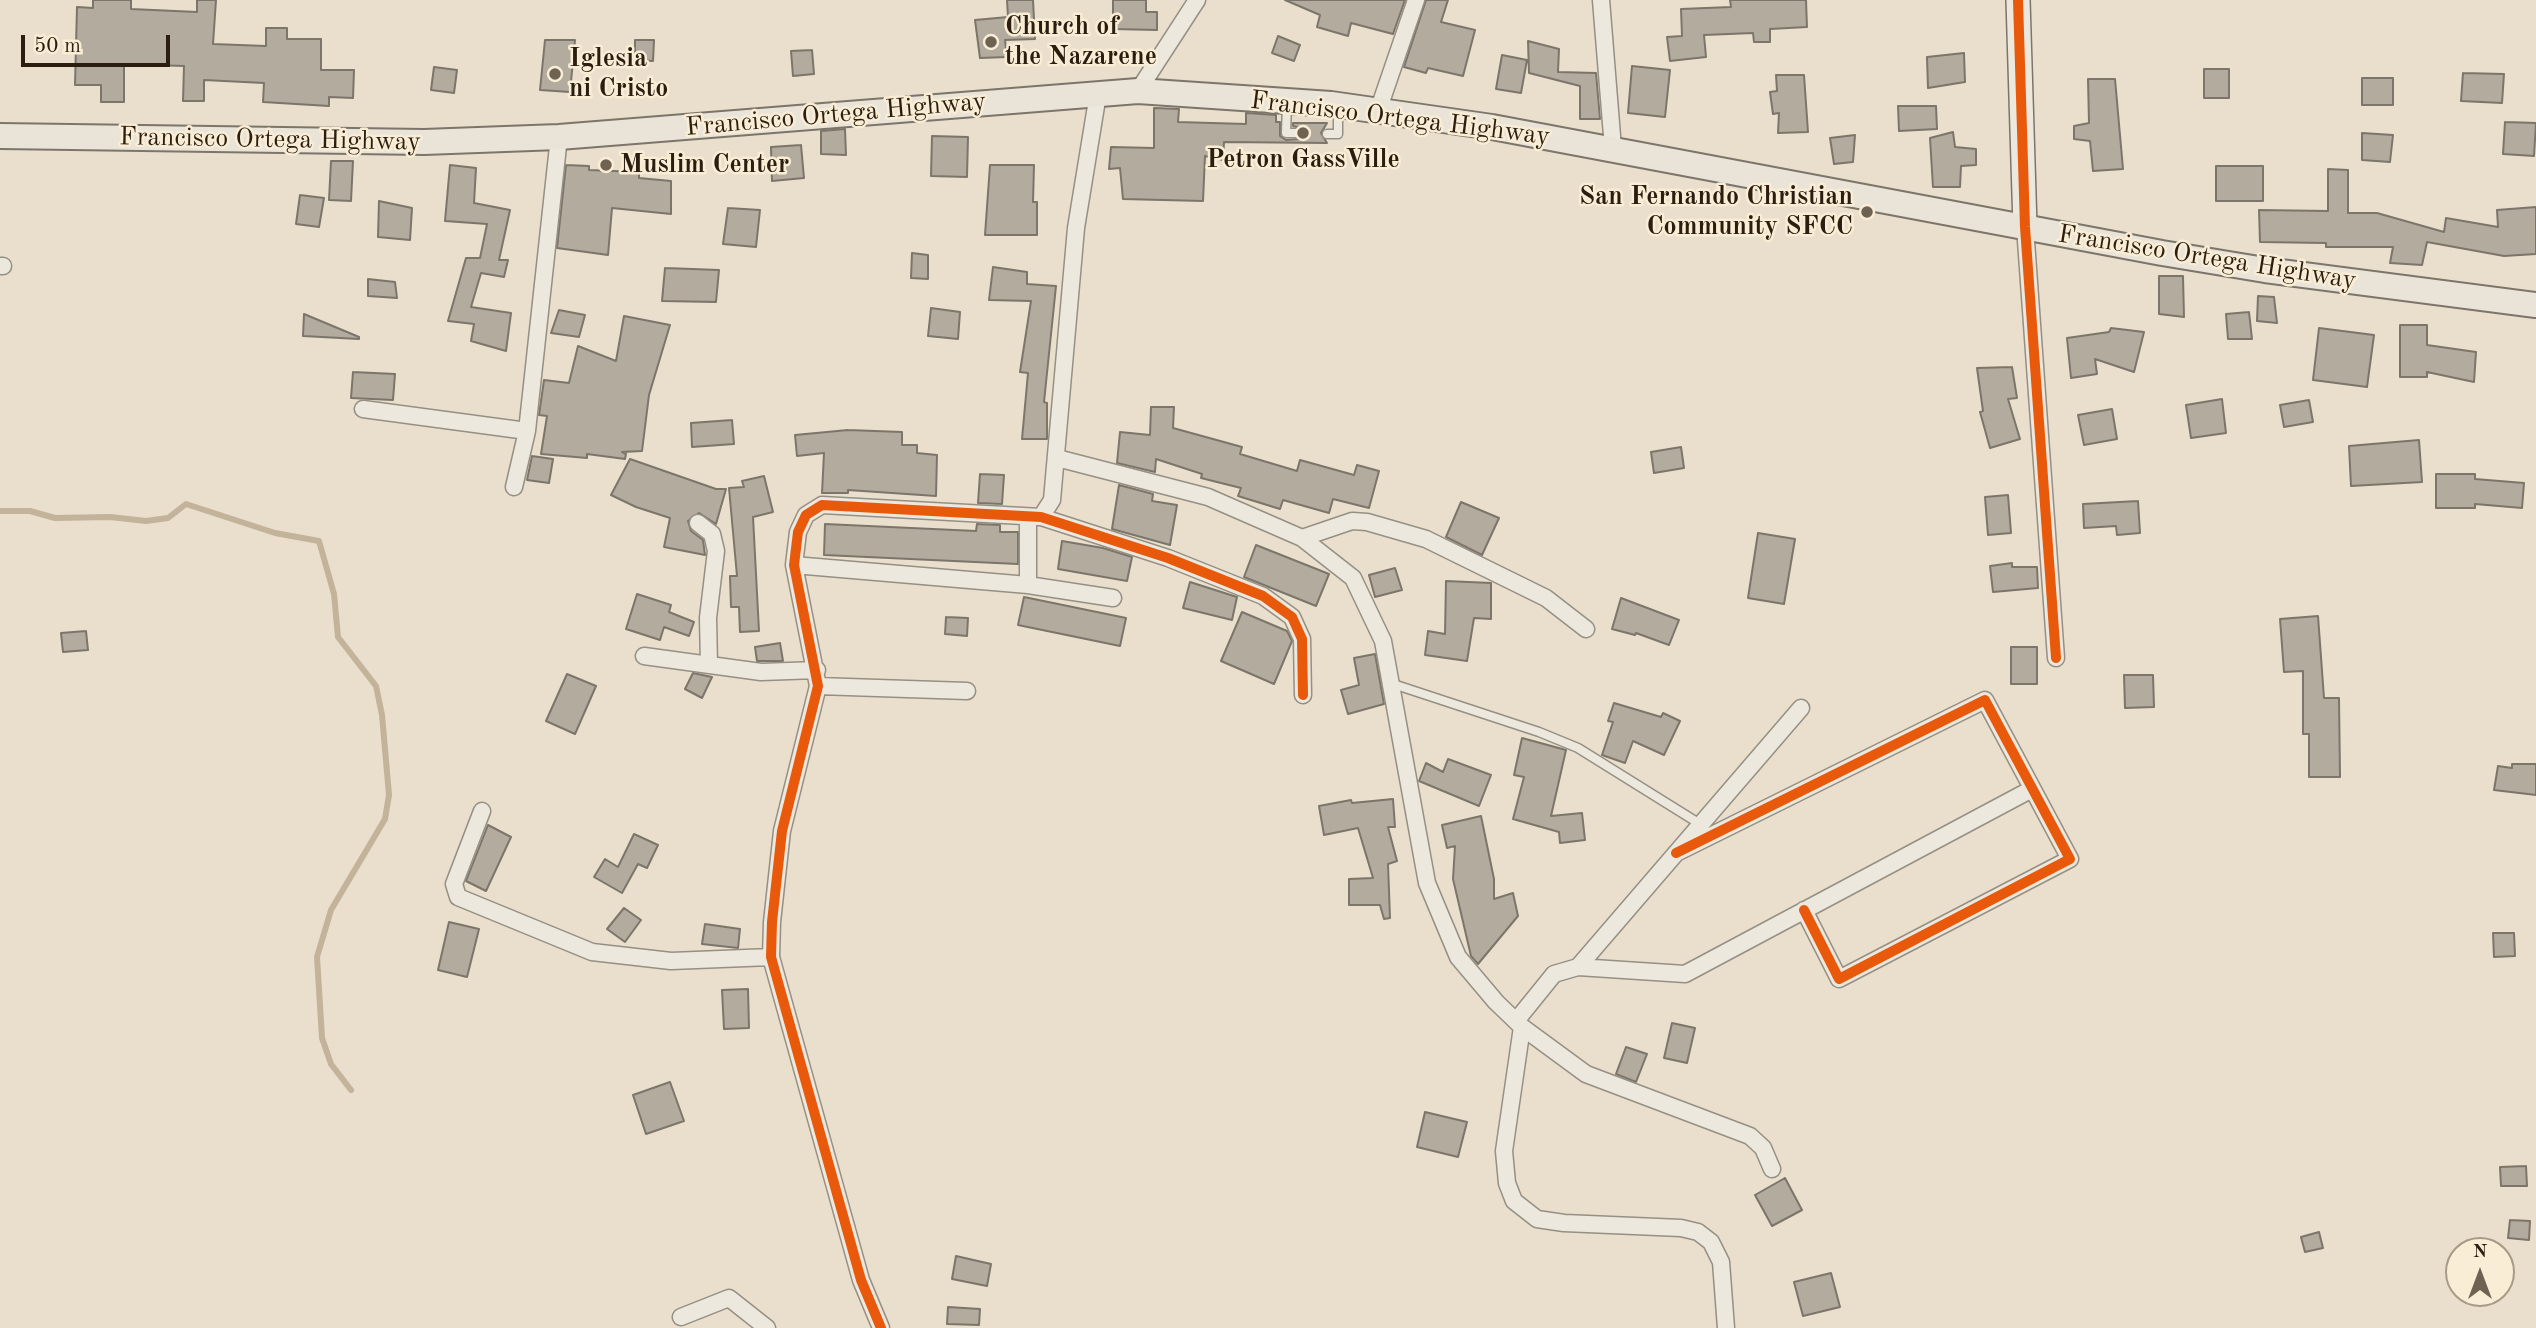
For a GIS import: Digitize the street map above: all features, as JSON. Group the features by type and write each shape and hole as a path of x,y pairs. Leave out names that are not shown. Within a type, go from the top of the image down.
{"main road":[{"name":"Francisco Ortega Highway","path":"0,136 424,142 559,138 1138,91 1338,105 1378,111 1613,148 2266,270 2536,305"}],"street":[{"path":"1138,91 1197,0"},
{"path":"1378,111 1416,0"},
{"path":"1601,0 1613,148"},
{"path":"2018,0 2025,227 2056,658"},
{"path":"1028,585 1035,518 1052,500 1076,228 1098,94"},
{"path":"514,487 527,431 559,138"},
{"path":"363,409 527,431"},
{"path":"1057,458 1208,497 1302,538 1353,578 1383,641 1427,883 1458,957 1519,1024 1586,1074 1750,1136 1763,1148 1772,1169"},
{"path":"874,1326 771,957 782,831 817,678 794,565 798,532 806,515 822,505 1035,518 1168,558 1263,596 1292,617 1302,639 1303,695"},
{"path":"1302,538 1352,521 1367,522 1426,539 1546,598 1586,629"},
{"path":"698,523 712,534 716,551 709,606 709,665"},
{"path":"794,565 1028,585 1113,598"},
{"path":"644,656 761,672 967,691"},
{"path":"1676,853 1985,700 2070,859 1839,979 1804,910"},
{"path":"1578,967 1801,708"},
{"path":"1726,1328 1721,1262 1711,1242 1698,1232 1681,1228 1564,1223 1537,1219 1514,1201 1507,1183 1504,1151 1519,1024 1554,974 1578,967 1685,974 2032,789"},
{"path":"482,811 454,884 458,897 592,952 671,961 771,957"},
{"path":"681,1317 729,1298 767,1328"}],"lane":[{"path":"1287,101 1286,133 1298,133"},
{"path":"1327,134 1338,134 1338,105"},
{"path":"1390,683 1539,732 1578,748 1700,824"}],"building":[{"path":"93,0 131,0 131,9 197,12 197,0 216,0 213,44 266,46 266,28 287,28 287,39 321,39 321,70 354,70 353,98 329,97 329,106 263,102 264,83 204,80 204,101 183,101 184,66 124,64 124,102 101,102 101,85 75,85 77,7 93,8"},
{"path":"1007,0 1033,0 1035,39 1005,40 1007,57 980,58 975,20 1008,17"},
{"path":"1113,0 1146,0 1146,12 1157,12 1157,30 1113,29"},
{"path":"1285,0 1405,0 1393,34 1351,23 1348,36 1317,27 1320,15"},
{"path":"1426,0 1448,0 1441,22 1475,30 1463,76 1428,68 1426,73 1404,67"},
{"path":"1730,0 1806,0 1807,27 1770,29 1770,42 1754,42 1753,33 1704,35 1706,57 1670,61 1667,37 1682,36 1681,9 1731,7"},
{"path":"1278,36 1300,45 1294,61 1272,53"},
{"path":"545,40 575,40 570,92 540,90"},
{"path":"635,40 654,40 653,61 635,60"},
{"path":"1528,41 1559,49 1558,72 1596,73 1600,119 1580,119 1580,86 1529,73"},
{"path":"812,50 814,74 793,76 791,51"},
{"path":"1964,53 1965,82 1928,88 1927,57"},
{"path":"1502,55 1527,60 1521,93 1496,89"},
{"path":"1632,66 1670,70 1665,117 1628,113"},
{"path":"434,67 457,70 454,93 431,90"},
{"path":"2204,69 2229,69 2229,98 2204,98"},
{"path":"2463,73 2504,74 2502,103 2461,101"},
{"path":"1776,75 1804,75 1808,132 1778,133 1779,113 1773,114 1770,92 1777,91"},
{"path":"2362,78 2393,78 2393,105 2362,105"},
{"path":"2088,79 2115,79 2123,169 2093,171 2090,141 2074,139 2074,126 2089,123"},
{"path":"1898,106 1936,106 1937,129 1899,131"},
{"path":"1154,108 1179,109 1178,122 1246,124 1246,113 1276,115 1276,122 1280,122 1280,136 1286,140 1304,136 1303,129 1293,126 1293,123 1327,123 1321,133 1327,143 1224,142 1223,160 1205,156 1203,201 1123,199 1120,168 1109,169 1111,147 1154,148"},
{"path":"2505,122 2536,123 2534,156 2503,154"},
{"path":"845,129 846,155 821,154 821,131"},
{"path":"1953,132 1955,147 1976,149 1976,165 1961,166 1960,187 1933,187 1930,138"},
{"path":"2362,133 2393,135 2390,162 2362,160"},
{"path":"1855,135 1853,162 1834,164 1830,138"},
{"path":"932,136 968,137 967,177 931,176"},
{"path":"801,145 804,178 772,181 771,147"},
{"path":"331,161 353,161 351,201 329,200"},
{"path":"450,165 476,168 474,203 510,210 499,260 508,260 504,277 481,273 471,307 511,313 506,351 471,341 474,324 448,321 466,258 480,258 487,224 445,221"},
{"path":"566,165 589,166 589,170 639,172 639,178 671,181 671,214 612,208 608,255 557,248"},
{"path":"990,165 1034,165 1033,202 1037,202 1037,235 985,235"},
{"path":"2216,166 2263,166 2263,201 2216,201"},
{"path":"2328,169 2348,170 2348,213 2377,213 2444,232 2446,218 2498,227 2497,210 2536,207 2536,254 2504,256 2427,242 2422,265 2390,263 2393,247 2326,247 2326,243 2260,242 2259,210 2328,211"},
{"path":"300,195 324,198 319,227 296,224"},
{"path":"379,201 412,208 410,240 378,237"},
{"path":"728,208 760,210 756,247 723,244"},
{"path":"912,253 928,255 928,279 911,278"},
{"path":"993,267 1027,272 1027,284 1056,286 1044,402 1047,403 1047,439 1022,439 1028,373 1020,372 1031,301 989,300"},
{"path":"665,268 719,270 716,302 662,301"},
{"path":"2159,276 2183,276 2184,317 2159,314"},
{"path":"368,279 395,282 397,298 368,296"},
{"path":"2258,296 2274,297 2277,323 2257,321"},
{"path":"931,308 960,312 958,339 928,336"},
{"path":"559,310 585,315 579,337 551,333"},
{"path":"2249,312 2252,339 2228,339 2226,314"},
{"path":"304,314 359,337 359,339 303,336"},
{"path":"624,316 670,325 649,395 642,451 622,452 626,454 625,459 587,454 587,458 541,454 547,416 539,415 544,380 569,383 578,346 616,361"},
{"path":"2400,325 2427,325 2427,345 2476,352 2474,382 2427,372 2427,377 2400,377"},
{"path":"2111,328 2144,332 2134,372 2095,359 2097,374 2071,378 2067,338 2109,332"},
{"path":"2319,328 2374,335 2367,387 2313,380"},
{"path":"2012,367 2017,398 2008,399 2020,439 1990,448 1980,412 1983,411 1977,368"},
{"path":"353,372 395,374 393,400 351,398"},
{"path":"2222,399 2226,433 2191,438 2186,405"},
{"path":"2309,400 2313,422 2284,427 2280,405"},
{"path":"1151,407 1174,407 1173,428 1242,447 1240,454 1297,471 1300,460 1354,475 1357,465 1379,471 1369,508 1333,499 1329,513 1283,500 1280,509 1238,496 1241,488 1201,478 1202,474 1156,459 1155,472 1117,463 1120,432 1150,435"},
{"path":"2112,409 2117,439 2084,445 2078,415"},
{"path":"732,420 734,444 692,447 691,423"},
{"path":"848,430 902,432 902,445 917,445 917,453 937,455 936,496 848,490 848,493 822,493 824,453 797,456 795,435"},
{"path":"2419,440 2422,482 2351,486 2349,446"},
{"path":"1681,447 1684,468 1654,473 1651,452"},
{"path":"532,456 553,459 549,483 527,480"},
{"path":"630,459 716,489 726,489 716,524 699,513 688,521 691,531 703,540 705,555 664,547 670,518 636,507 611,495"},
{"path":"980,474 1004,475 1002,504 978,503"},
{"path":"2436,474 2475,474 2475,479 2524,483 2522,508 2475,504 2475,508 2436,508"},
{"path":"764,476 773,512 753,517 759,631 740,632 739,607 731,607 730,576 737,576 729,488 744,487 742,481"},
{"path":"1119,485 1153,494 1152,501 1177,505 1170,545 1112,529"},
{"path":"2008,495 2011,533 1988,535 1985,497"},
{"path":"2138,501 2140,533 2117,535 2116,526 2084,528 2083,504"},
{"path":"1461,502 1499,518 1482,555 1446,537"},
{"path":"825,524 976,531 977,524 1000,525 1000,532 1018,532 1018,564 824,555"},
{"path":"1758,533 1795,539 1784,604 1748,598"},
{"path":"1062,541 1103,548 1132,557 1127,581 1058,569"},
{"path":"1256,545 1329,574 1316,606 1244,577"},
{"path":"2012,563 2012,567 2037,567 2038,588 1993,592 1990,566"},
{"path":"1395,568 1402,590 1375,597 1369,575"},
{"path":"1446,581 1491,583 1491,619 1474,618 1467,661 1425,655 1428,631 1445,634"},
{"path":"1190,582 1237,597 1232,620 1183,608"},
{"path":"637,594 671,605 669,612 694,622 689,636 664,627 660,640 626,629"},
{"path":"1024,597 1126,618 1120,646 1018,625"},
{"path":"1621,598 1679,620 1669,645 1636,633 1635,635 1612,629"},
{"path":"1242,612 1287,631 1292,641 1274,684 1221,661"},
{"path":"2318,616 2324,698 2339,698 2340,777 2309,777 2309,734 2303,734 2303,671 2284,672 2280,619"},
{"path":"946,617 968,618 967,636 945,634"},
{"path":"86,631 88,650 63,652 61,633"},
{"path":"780,643 783,661 757,661 755,647"},
{"path":"2011,647 2037,647 2037,684 2011,684"},
{"path":"1375,654 1384,704 1348,714 1341,690 1359,685 1354,658"},
{"path":"693,673 712,677 702,698 685,689"},
{"path":"567,674 596,686 575,734 546,721"},
{"path":"2124,675 2153,675 2154,707 2125,708"},
{"path":"1614,703 1661,717 1663,713 1680,721 1664,755 1633,741 1625,763 1602,755 1613,722 1608,721"},
{"path":"1522,738 1566,750 1551,816 1582,813 1585,840 1560,843 1559,832 1513,819 1524,777 1514,775"},
{"path":"1448,759 1491,775 1479,806 1419,781 1426,763 1443,772"},
{"path":"2512,764 2536,764 2536,795 2494,790 2498,766 2512,768"},
{"path":"1393,799 1395,827 1388,827 1397,861 1388,864 1390,918 1384,919 1380,905 1349,905 1349,879 1373,878 1358,828 1324,835 1319,806 1351,800 1352,803"},
{"path":"1481,816 1494,879 1494,899 1513,893 1518,916 1478,964 1471,956 1453,879 1455,846 1447,848 1442,825"},
{"path":"488,825 511,837 486,891 466,881"},
{"path":"634,834 658,845 647,868 638,864 622,893 594,877 605,859 618,867"},
{"path":"624,908 641,920 625,942 607,929"},
{"path":"449,922 479,929 467,977 438,970"},
{"path":"705,924 740,929 738,948 702,944"},
{"path":"2493,933 2514,933 2515,956 2494,957"},
{"path":"748,989 749,1028 724,1029 722,990"},
{"path":"1672,1023 1695,1028 1687,1063 1664,1058"},
{"path":"1626,1047 1647,1054 1636,1082 1616,1074"},
{"path":"670,1082 684,1121 646,1134 633,1095"},
{"path":"1425,1112 1467,1122 1458,1157 1417,1147"},
{"path":"2526,1166 2527,1186 2501,1186 2500,1167"},
{"path":"1785,1178 1802,1210 1772,1226 1755,1195"},
{"path":"2510,1220 2530,1221 2529,1240 2508,1237"},
{"path":"2319,1232 2323,1248 2305,1252 2301,1237"},
{"path":"956,1256 991,1264 987,1286 952,1279"},
{"path":"1831,1273 1840,1307 1803,1316 1794,1282"},
{"path":"948,1307 980,1309 979,1325 947,1324"}],"waterway":[{"path":"0,511 30,511 55,518 110,517 146,521 168,518 186,504 275,533 319,541 334,594 338,637 376,686 382,715 389,795 385,819 331,910 317,957 322,1038 331,1064 351,1090"}],"cycle path":[{"path":"2018,0 2025,227 2056,658"},
{"path":"881,1328 861,1280 771,957 782,831 818,686 794,565 798,532 806,515 822,505 1041,517 1168,558 1263,596 1292,617 1302,639 1303,695"},
{"path":"1676,853 1985,700 2070,859 1839,979 1804,910"}],"place":[{"name":"Church of the Nazarene","path":"991,42"},
{"name":"Iglesia ni Cristo","path":"555,74"},
{"name":"Petron GassVille","path":"1303,133"},
{"name":"Muslim Center","path":"606,165"},
{"name":"San Fernando Christian Community SFCC","path":"1867,212"}]}
